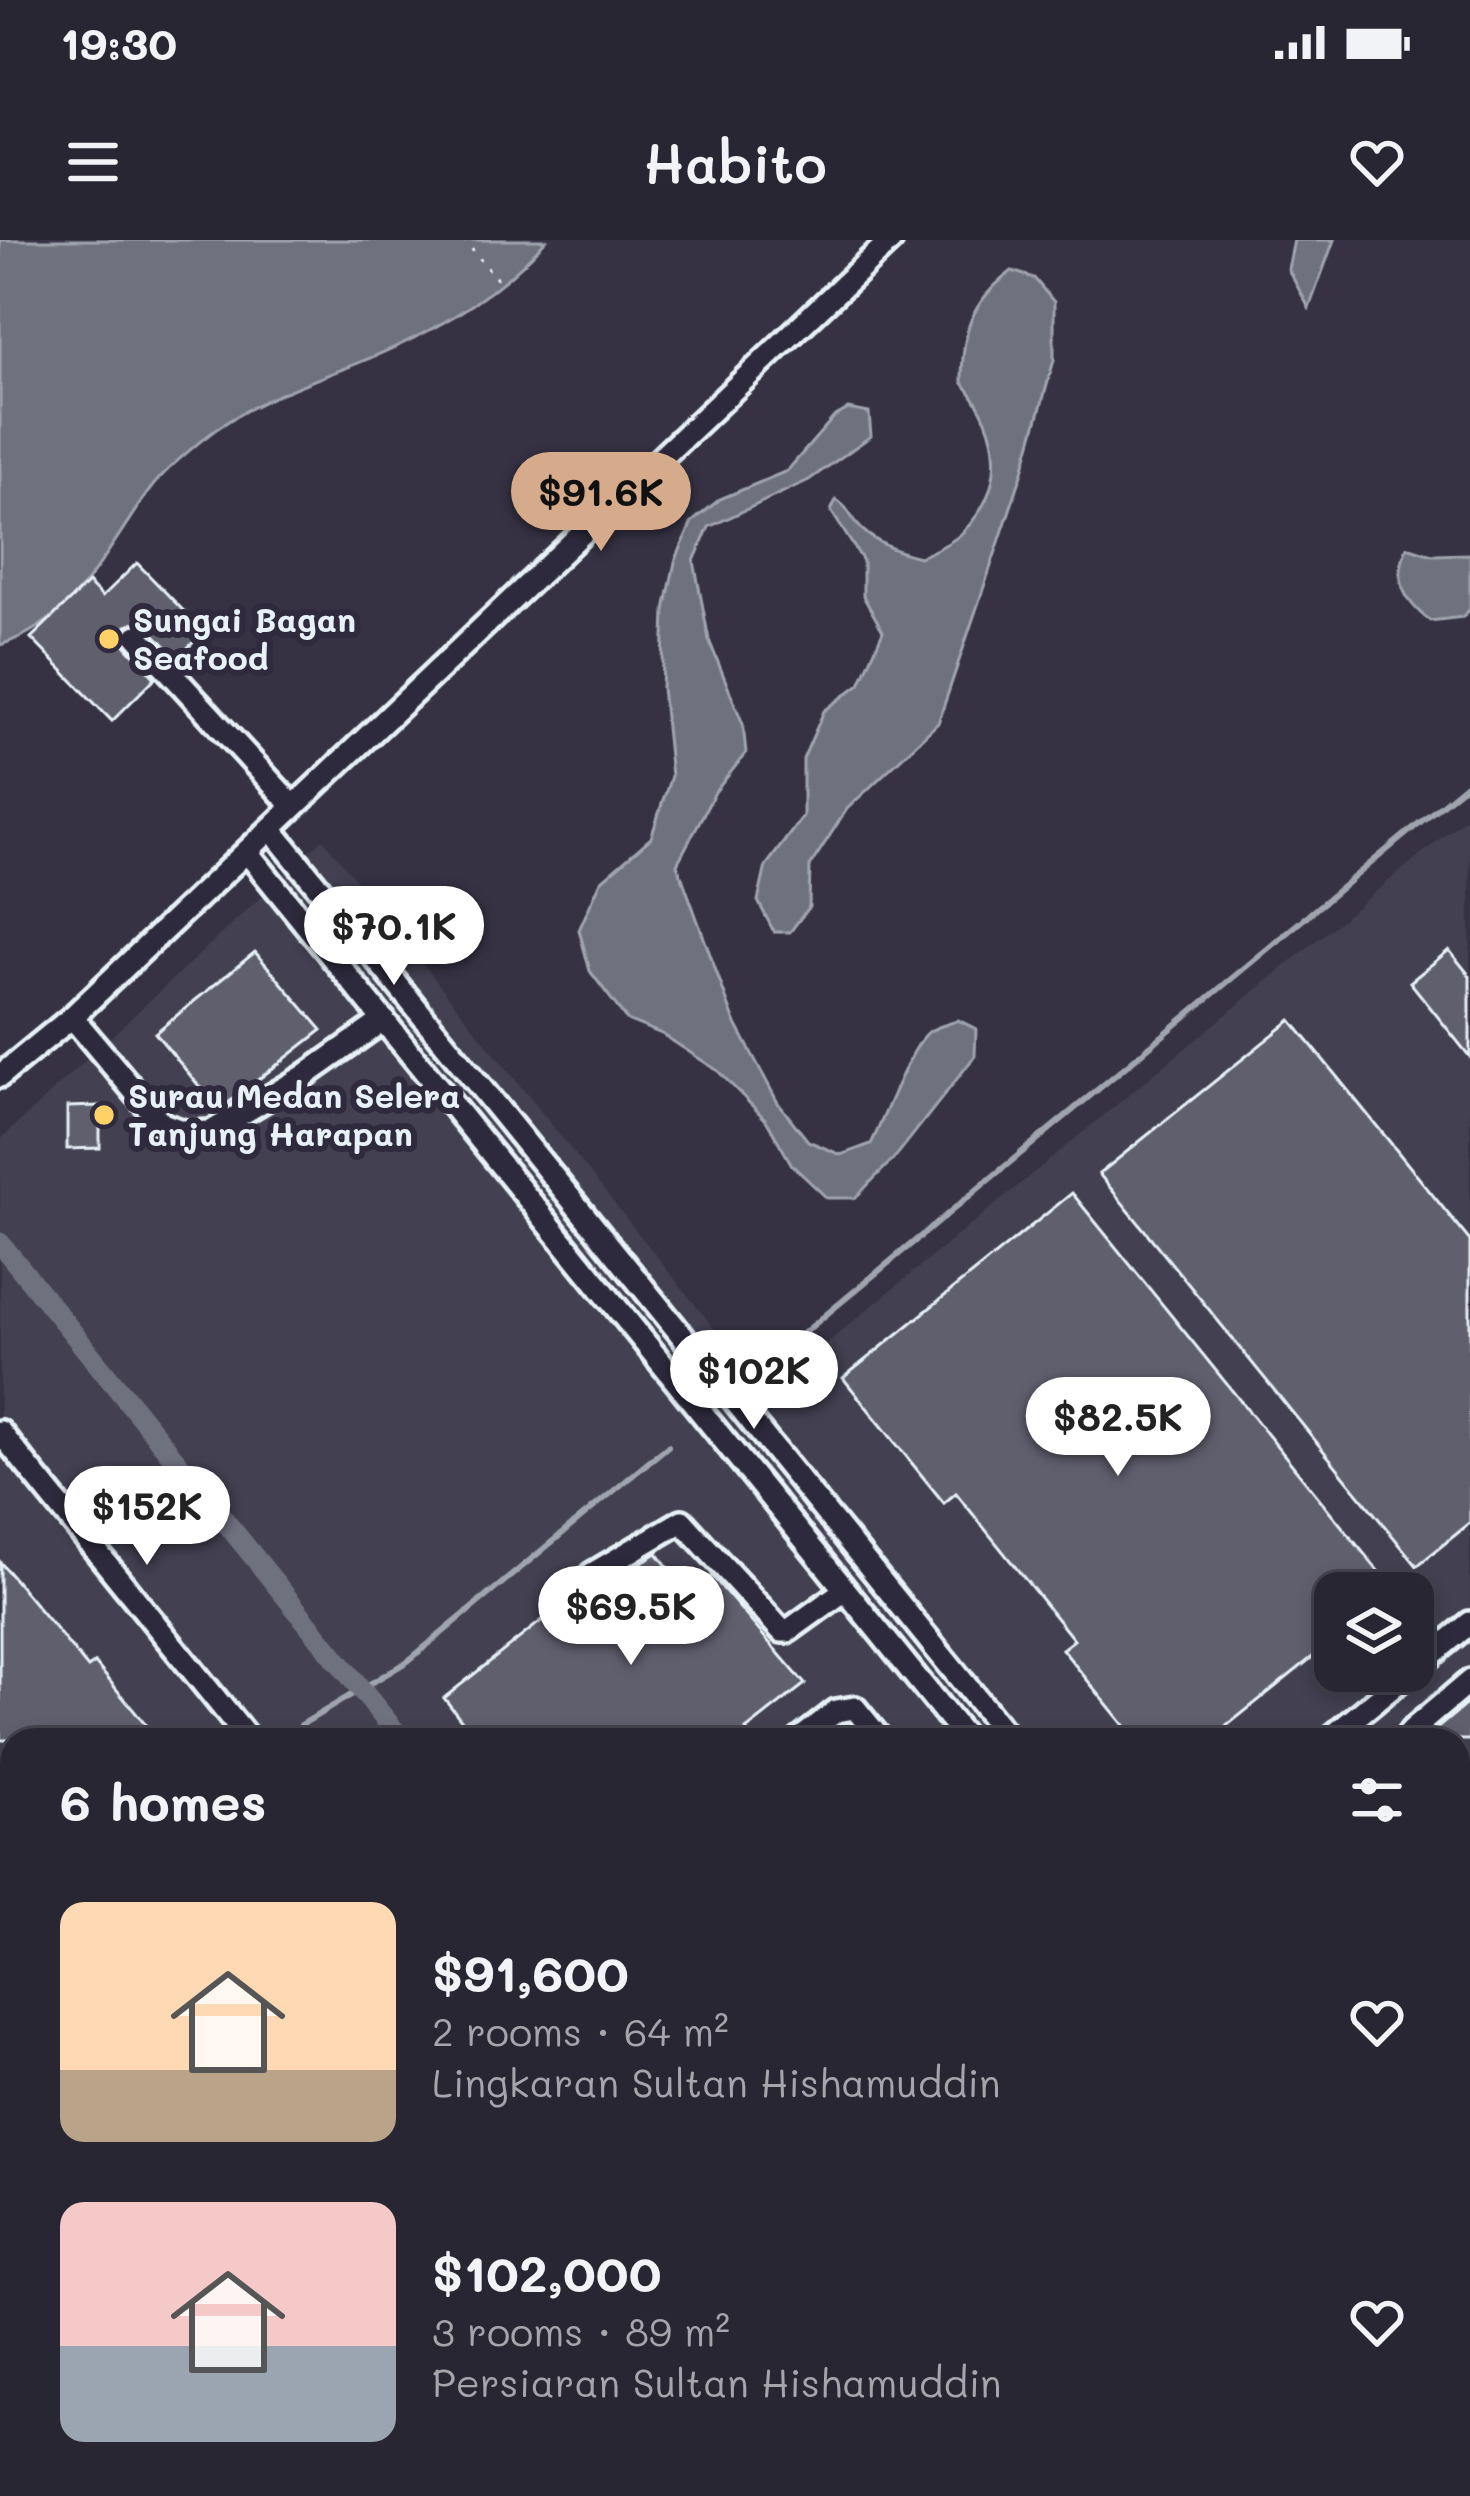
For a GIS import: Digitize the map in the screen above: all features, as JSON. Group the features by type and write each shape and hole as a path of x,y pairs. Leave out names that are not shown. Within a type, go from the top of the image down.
{"street":[{"path":"0,1076 72,1017 891,240"},
{"path":"136,636 293,806"},
{"path":"271,829 1000,1728"},
{"path":"247,852 957,1728"},
{"path":"72,1017 162,1124 188,1133 211,1132 303,1077 383,1021"},
{"path":"497,1160 522,1139"},
{"path":"0,1432 239,1728"},
{"path":"592,1574 682,1521 782,1631 845,1590"},
{"path":"1434,1653 1470,1623"},
{"path":"1414,1728 1470,1681"},
{"path":"1343,1728 1386,1692"},
{"path":"814,1728 836,1711 855,1708 871,1728"}],"path":[{"path":"464,240 501,284"}],"shaded area":[{"path":"1470,814 1470,1728 0,1728 0,1140 323,839 766,1393"}],"water":[{"path":"0,240 546,240 504,282 455,316 376,356 272,398 218,428 154,484 69,601 26,634 0,645"},
{"path":"1294,240 1334,240 1309,308 1288,269"},
{"path":"1012,271 1034,278 1054,302 1054,360 1023,471 938,723 847,809 810,866 809,907 790,932 774,932 758,901 766,866 803,816 803,759 824,711 860,684 883,631 863,596 863,561 831,511 836,500 870,536 920,557 957,538 976,516 993,478 994,458 985,419 962,382 964,348 978,307"},
{"path":"848,409 869,413 871,436 809,480 709,527 694,561 709,640 743,724 746,753 715,792 677,864 734,1020 778,1103 808,1141 841,1155 871,1144 923,1039 933,1029 958,1020 976,1029 975,1056 897,1155 855,1198 827,1198 792,1165 766,1120 718,1071 662,1034 627,1020 590,971 579,930 601,881 651,838 671,776 662,688 665,610 675,562 692,522 720,499 787,471 834,417"},
{"path":"1407,547 1432,555 1470,554 1470,609 1463,617 1430,621 1413,605 1401,579"}],"building":[{"path":"137,563 204,632 177,658 143,622 126,626 125,645 155,678 112,721 31,638 88,583 102,597"},
{"path":"1449,950 1470,976 1470,1057 1410,982"},
{"path":"255,952 322,1030 219,1110 155,1033"},
{"path":"1291,1020 1470,1241 1470,1523 1417,1566 1099,1174"},
{"path":"100,1106 100,1148 67,1149 67,1107"},
{"path":"1072,1193 1379,1572 1314,1572 1314,1656 1224,1728 1126,1728 1062,1649 1074,1640 956,1493 944,1503 843,1378"},
{"path":"657,1553 689,1594 712,1576 805,1684 749,1728 468,1728 444,1698 584,1587 600,1587"},
{"path":"0,1562 88,1668 95,1663 148,1728 0,1728"},
{"path":"1470,1701 1470,1728 1437,1728"}],"waterway":[{"path":"752,1376 1470,781"},
{"path":"0,1243 392,1728"},
{"path":"301,1725 408,1661 668,1446"}],"place":[{"name":"Sungai Bagan Seafood","path":"109,639"},
{"name":"Surau Medan Selera Tanjung Harapan","path":"104,1115"}]}
